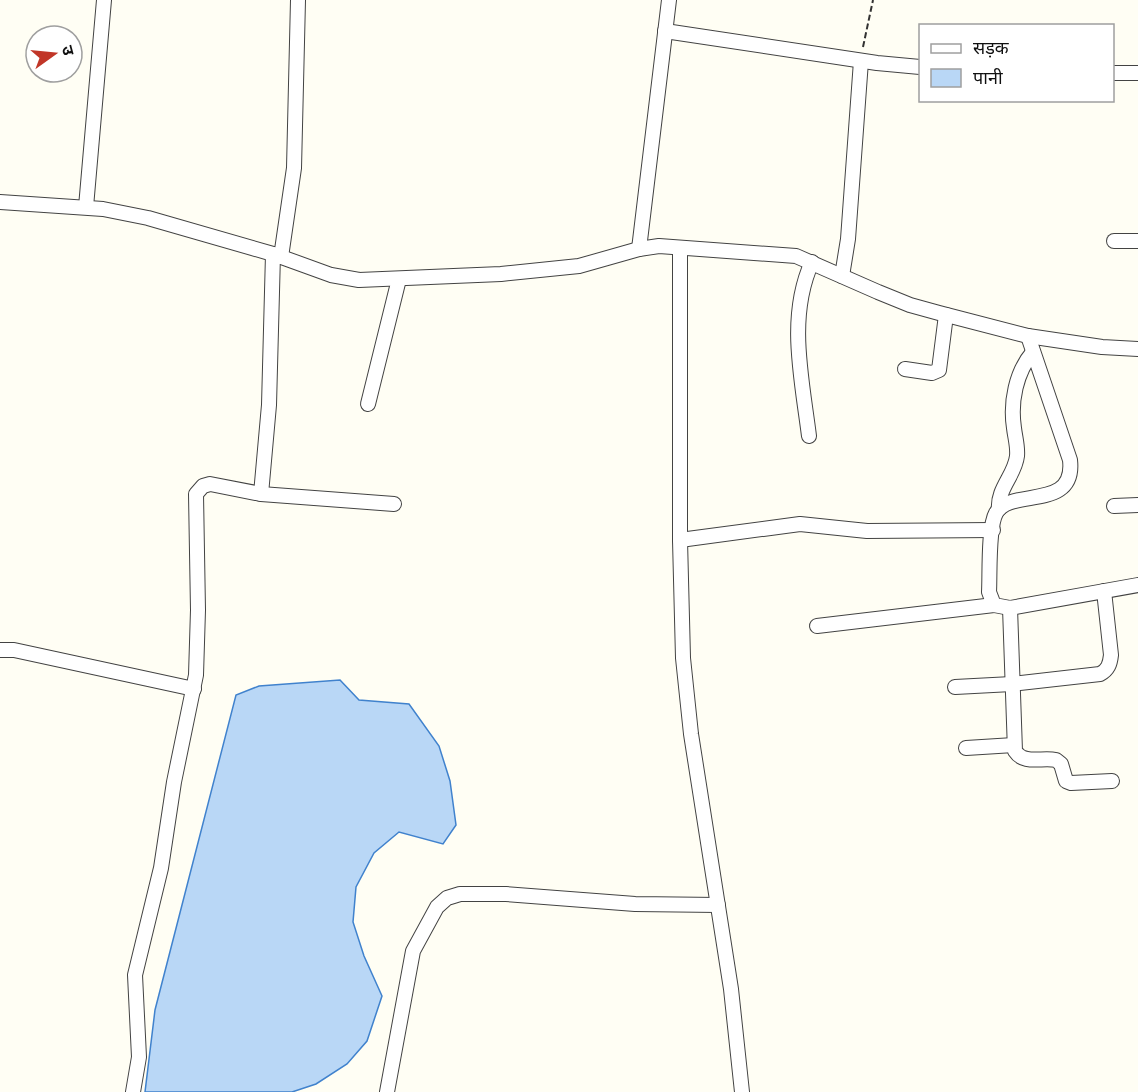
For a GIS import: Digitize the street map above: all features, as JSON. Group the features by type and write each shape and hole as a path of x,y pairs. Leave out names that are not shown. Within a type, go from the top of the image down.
{"street":[{"path":"86,207 104,0"},
{"path":"261,494 269,405 277,256 294,168 298,0"},
{"path":"639,249 669,0"},
{"path":"665,31 919,68"},
{"path":"842,276 848,239 861,61"},
{"path":"1114,73 1138,73"},
{"path":"0,202 86,207 148,218 340,277 359,280 501,274 579,266 639,249 659,246 796,256 910,305 946,315 1028,336 1101,347 1138,349"},
{"path":"1114,241 1138,241"},
{"path":"680,248 681,608 687,701 731,989 742,1092"},
{"path":"809,436 797,328 805,281 812,262"},
{"path":"368,404 399,279"},
{"path":"905,369 932,373 939,370 946,315"},
{"path":"994,605 989,592 996,514 1005,505 1050,493 1068,482 1071,476 1070,460 1028,336"},
{"path":"999,509 1000,496 1017,458 1013,415 1016,386 1025,363 1033,352"},
{"path":"133,1092 138,1057 135,975 161,868 174,782 194,689 198,646 196,494 203,486 210,484 261,494 394,504"},
{"path":"1114,506 1138,505"},
{"path":"680,540 800,524 867,531 993,530"},
{"path":"817,626 994,605 1010,608 1138,585"},
{"path":"955,687 1012,684 1100,674 1106,671 1111,655 1104,591"},
{"path":"1010,608 1015,751 1024,760 1056,760 1061,764 1066,781 1071,783 1112,781"},
{"path":"0,650 14,650 194,689"},
{"path":"966,748 1014,745"},
{"path":"387,1092 412,951 436,907 447,898 460,894 506,894 635,904 718,905"}],"path":[{"path":"861,61 864,34 873,0"}],"water":[{"path":"340,680 359,700 409,704 439,746 450,781 456,825 443,844 399,832 374,853 356,887 353,922 364,956 382,996 367,1041 347,1064 316,1084 292,1092 145,1092 155,1010 236,695 259,686"}]}
